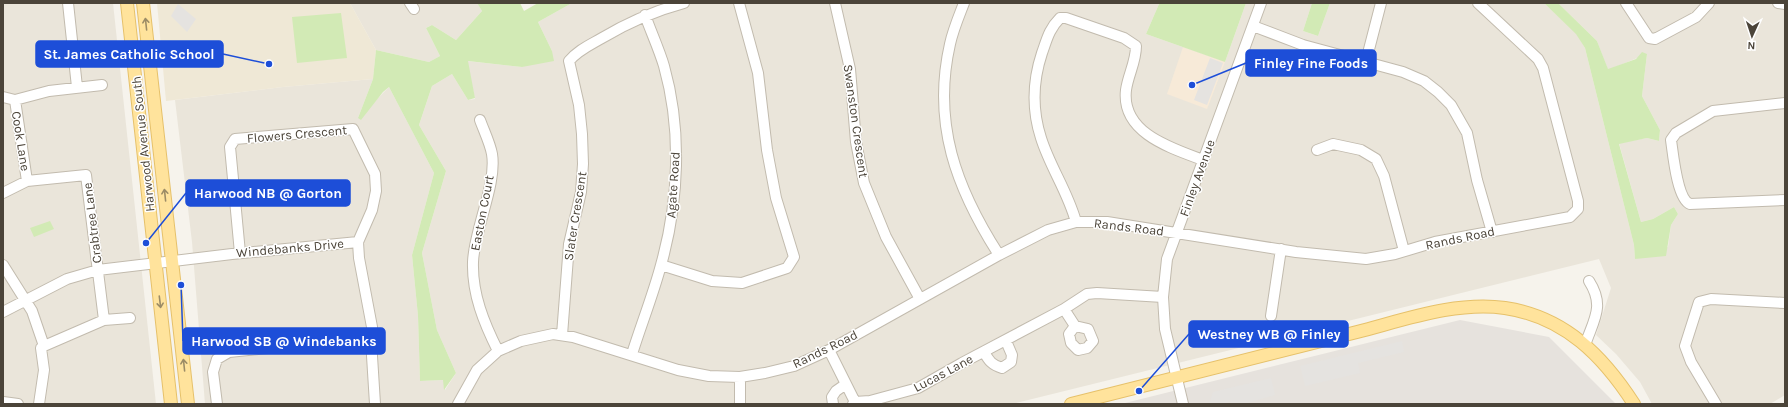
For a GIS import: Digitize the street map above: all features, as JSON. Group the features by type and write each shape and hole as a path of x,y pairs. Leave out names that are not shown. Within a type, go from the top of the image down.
{"main road":[{"name":"Harwood Avenue South","path":"127,3 155,264 172,404"},
{"name":"Harwood Avenue South","path":"143,3 188,404"},
{"path":"1071,404 1273,352 1426,315 1470,307 1505,308 1542,318 1564,330 1585,345 1602,360 1634,404"}],"street":[{"path":"68,3 76,87"},
{"name":"Slater Crescent","path":"562,335 569,244 581,192 583,164 579,105 569,61 576,53 645,15 684,3"},
{"path":"661,265 712,281 742,283 787,268 794,257 776,198 758,74 739,3"},
{"name":"Swanston Crescent","path":"834,3 850,69 856,142 864,183 886,237 920,299"},
{"path":"964,3 950,42 946,62 944,124 957,176 968,200 999,255"},
{"name":"Finley Avenue","path":"1183,404 1165,329 1164,297 1167,259 1261,3"},
{"path":"1366,62 1381,3"},
{"name":"Rands Road","path":"458,404 477,370 498,351 521,340 553,334 562,335 632,354 685,371 709,376 740,376 765,373 794,366 828,350 999,255 1048,230 1076,222 1107,222 1337,257 1366,259 1404,251 1435,242 1570,217 1578,209 1578,201 1543,68 1538,59 1478,3"},
{"path":"1626,3 1649,38 1655,39 1696,17 1709,3"},
{"path":"1778,3 1785,4"},
{"name":"Agate Road","path":"632,354 661,265 672,215 676,180 676,144 673,112 664,66 645,15"},
{"path":"1076,222 1070,201 1041,138 1034,94 1037,68 1051,27 1060,18 1066,18 1124,38 1136,46 1136,57 1126,90 1128,113 1133,122 1148,137 1203,160"},
{"path":"1253,26 1303,45 1402,72 1424,81 1451,105 1467,133 1477,180 1492,232"},
{"path":"3,97 15,100 32,94 76,87 102,85"},
{"name":"Cook Lane","path":"15,100 27,181"},
{"path":"1785,103 1713,111 1676,133 1671,140 1681,193 1686,203 1785,200"},
{"name":"Easton Court","path":"480,120 492,155 491,178 475,243 473,262 474,285 479,308 498,351"},
{"name":"Flowers Crescent","path":"240,254 230,147 235,139 334,129 353,129 358,135 375,174 376,191 372,210 358,242"},
{"path":"1317,150 1333,144 1361,150 1376,159 1384,176 1404,251"},
{"name":"Crabtree Lane","path":"27,181 86,175 104,320"},
{"path":"3,193 27,181"},
{"name":"Windebanks Drive","path":"3,312 25,299 67,279 98,270 358,242 359,258 371,311 375,404"},
{"path":"1271,316 1281,249"},
{"path":"3,265 32,311 44,346"},
{"path":"1585,345 1599,307 1596,292 1589,281"},
{"name":"Lucas Lane","path":"828,350 854,403 870,401 918,388 1064,309 1087,294 1096,293 1164,297"},
{"path":"1716,404 1691,362 1686,346 1699,302 1711,299 1785,303"},
{"path":"1064,309 1075,326"},
{"path":"39,404 44,370 41,348 104,320 130,318"},
{"path":"217,404 213,372 217,359 229,352 372,337"},
{"name":"Lucas Lane","path":"984,352 988,360 994,366 1002,368 1011,362 1012,355 1006,341"},
{"path":"740,376 740,404"},
{"path":"833,404 832,397 836,390 846,384"},
{"path":"3,402 18,404"}],"shaded area":[{"path":"3,3 113,3 156,404 3,404"},
{"path":"157,3 350,3 376,50 373,79 283,87 166,101"},
{"path":"350,3 477,3 482,11 456,40 432,25 426,28 440,56 429,62 376,50"},
{"path":"572,3 1157,3 1159,4 1146,34 1225,62 1246,3 1312,3 1303,31 1318,36 1330,3 1544,3 1577,34 1585,48 1634,245 1635,259 1668,247 1671,225 1678,214 1674,207 1653,219 1641,222 1619,143 1647,138 1659,141 1660,130 1642,96 1647,54 1608,70 1597,41 1558,3 1785,3 1785,395 1770,404 1652,404 1640,382 1616,354 1596,335 1611,288 1599,259 1012,404 205,404 192,242 175,100 283,87 373,79 358,118 389,87 434,173 412,255 418,316 420,381 444,380 445,390 456,373 437,330 422,253 446,171 419,125 432,86 452,74 468,100 475,99 467,61 522,67 552,51 538,22"},
{"path":"178,4 196,19 187,32 171,16"},
{"path":"1183,47 1225,62 1207,109 1167,94"},
{"path":"1210,58 1223,63 1207,105 1194,100"},
{"path":"1460,320 1549,337 1616,404 1121,404"},
{"path":"1402,341 1404,352 1358,363 1360,373 1305,386 1300,366"},
{"path":"1271,378 1275,395 1244,404 1231,404 1230,401 1225,404 1209,404 1213,392"}],"green space":[{"path":"477,3 520,3 524,11 538,3 572,3 538,22 552,51 554,61 522,67 468,61 475,98 468,100 452,74 432,86 419,125 446,171 422,253 437,330 456,373 444,390 443,380 420,381 418,316 412,255 434,173 389,87 383,92 361,120 358,118 373,79 376,50 429,62 440,56 426,28 432,25 456,40 482,11"},
{"path":"1157,3 1246,3 1225,62 1146,34 1159,4"},
{"path":"1312,3 1330,3 1318,36 1303,31"},
{"path":"1544,3 1558,3 1597,41 1608,69 1636,59 1642,52 1647,54 1642,96 1660,130 1659,141 1647,138 1619,144 1641,222 1653,219 1674,207 1678,214 1671,225 1666,256 1635,259 1634,245 1585,48 1576,34"},
{"path":"341,13 347,58 297,63 292,17"},
{"path":"50,221 54,229 34,237 30,228"}],"place":[{"name":"St. James Catholic School","path":"269,64"},
{"name":"Finley Fine Foods","path":"1192,85"},
{"name":"Harwood NB @ Gorton","path":"146,243"},
{"name":"Harwood SB @ Windebanks","path":"181,285"},
{"name":"Westney WB @ Finley","path":"1139,391"}]}
